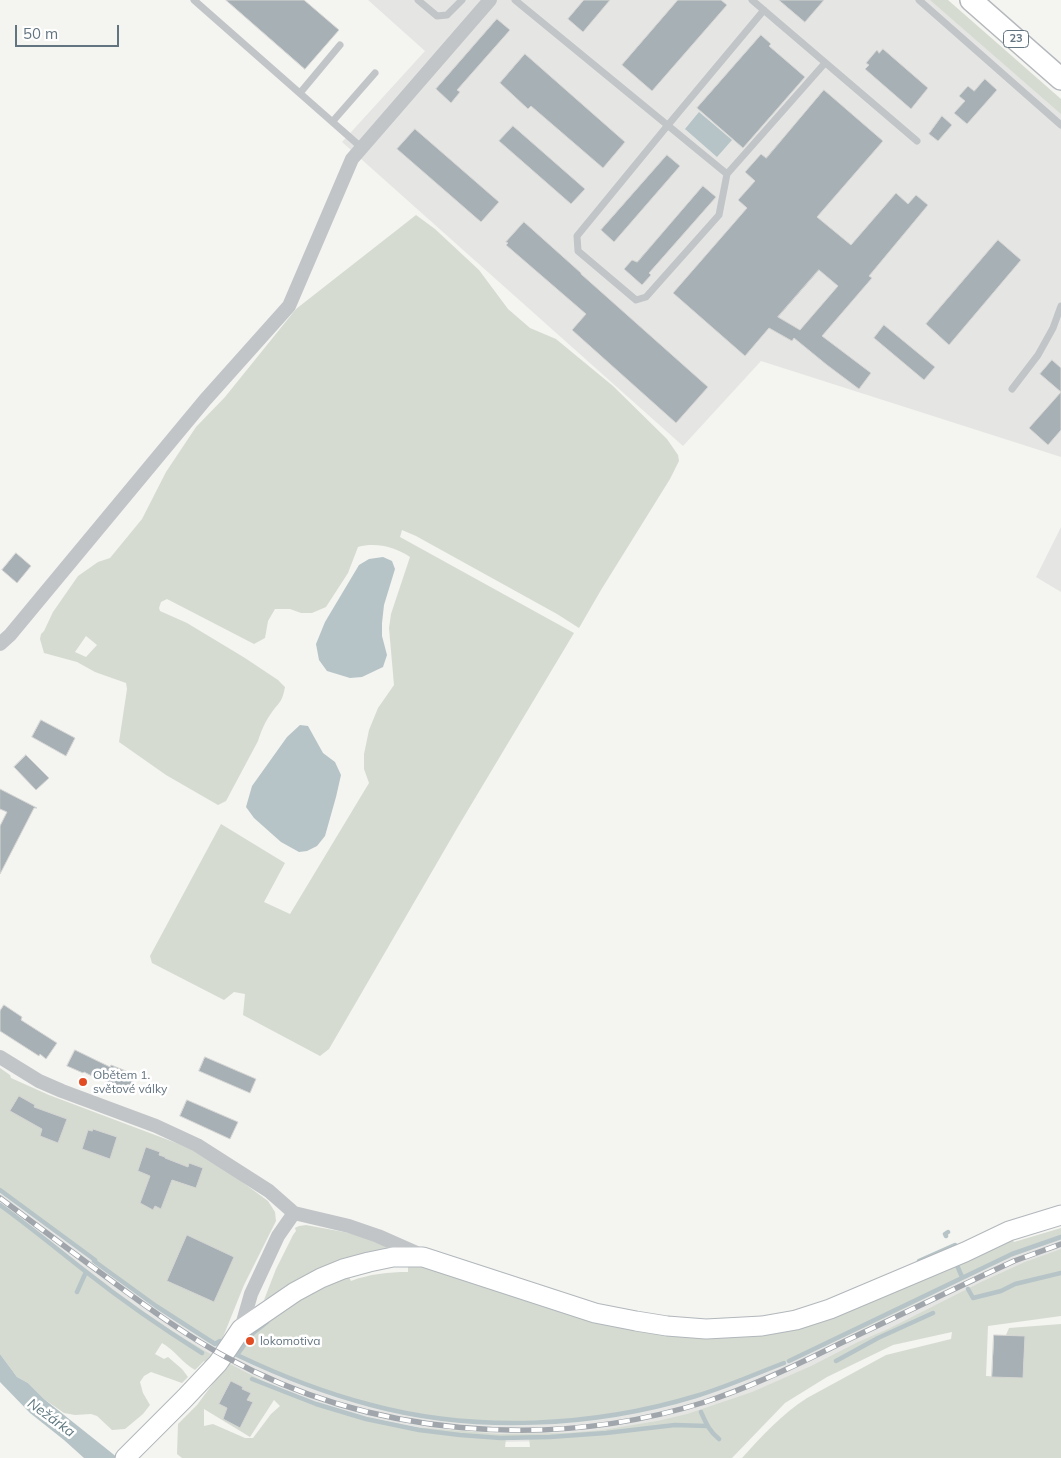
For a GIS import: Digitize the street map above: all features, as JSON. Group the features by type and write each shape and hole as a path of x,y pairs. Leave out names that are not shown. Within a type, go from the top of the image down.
{"main road":[{"name":"23","path":"971,0 1061,79"}],"street":[{"path":"0,644 10,635 205,400 289,306 352,160 490,0"},
{"path":"0,1057 39,1081 156,1126 197,1145 269,1191 294,1213 348,1226 378,1236 423,1256 595,1313 667,1326 706,1329 742,1328 780,1323 811,1315 830,1309 965,1252 1009,1231 1061,1215"},
{"path":"125,1458 218,1363 241,1329 251,1294 278,1236 294,1213"},
{"path":"241,1329 294,1292 320,1278 343,1269 393,1257 423,1256"}],"lane":[{"path":"194,0 362,148"},
{"path":"418,0 437,16 447,15 462,0"},
{"path":"515,0 726,174"},
{"path":"752,0 917,140"},
{"path":"919,0 1061,125"},
{"path":"764,10 577,236 578,251 636,300 646,298 719,215 726,174 825,63"},
{"path":"300,93 340,45"},
{"path":"333,121 375,73"},
{"path":"1012,389 1038,355 1053,328 1061,306"}],"shaded area":[{"path":"368,0 939,0 1061,107 1061,457 761,361 683,446 342,142 425,51"},
{"path":"930,0 948,0 1061,99 1061,114"},
{"path":"416,215 435,229 479,270 508,309 530,328 556,339 613,386 667,439 678,455 679,461 670,479 579,628 557,614 402,530 400,537 574,633 459,825 329,1049 320,1056 243,1015 245,994 234,992 224,1000 152,963 150,956 221,824 285,863 264,902 290,914 369,783 364,769 364,754 369,730 378,708 394,685 389,628 391,614 410,557 385,546 358,547 348,573 326,607 312,613 301,613 290,609 275,609 268,621 265,638 254,644 167,599 161,602 160,611 187,623 245,658 278,680 285,687 282,698 266,722 226,801 218,805 166,775 119,742 127,689 126,683 95,672 77,662 44,653 40,639 53,612 78,576 98,562 110,558 142,519 166,472 196,427 225,397 296,309","holes":["86,636 97,645 86,657 75,652"]},
{"path":"1061,527 1061,592 1036,577"},
{"path":"0,1068 10,1075 11,1078 49,1095 207,1156 268,1201 275,1212 276,1221 244,1285 223,1337 227,1339 222,1347 134,1290 0,1190"},
{"path":"0,1184 211,1336 461,1416 1061,1232 1061,1256 830,1362 706,1413 551,1441 499,1442 366,1423 267,1390 225,1370 0,1213"},
{"path":"0,1203 139,1308 172,1331 214,1356 207,1364 204,1361 195,1370 162,1343 155,1354 164,1359 168,1357 188,1377 182,1383 151,1372 144,1376 140,1382 143,1393 150,1405 143,1414 125,1429 112,1430 97,1416 91,1414 75,1415 64,1413 44,1399 28,1383 17,1377 0,1354"},
{"path":"306,1225 360,1235 390,1246 391,1251 264,1300 276,1269 296,1231 295,1228"},
{"path":"1061,1228 1061,1239 1004,1260 808,1353 713,1390 655,1406 615,1414 534,1422 494,1422 413,1414 337,1396 285,1377 234,1354 248,1334 268,1317 347,1273 351,1281 379,1274 408,1272 408,1266 423,1266 562,1310 747,1334 1011,1238 1014,1242"},
{"path":"1061,1249 1061,1316 988,1326 986,1376 1023,1378 1025,1336 1006,1335 1009,1328 1061,1324 1061,1458 742,1458 781,1418 807,1398 886,1355 951,1339 952,1332 893,1345 827,1377 785,1403 732,1458 182,1458 177,1454 178,1424 197,1405 220,1374 228,1368 228,1363 284,1392 366,1419 414,1427 500,1434 567,1433 602,1430 687,1414 752,1392 811,1366 1025,1262","holes":["274,1400 280,1406 271,1414 253,1438 245,1438 213,1424 204,1426 204,1409 250,1437","506,1438 529,1438 530,1447 505,1447"]}],"water":[{"path":"699,112 732,140 717,157 685,129"},
{"path":"383,557 392,561 395,569 384,605 382,636 387,655 383,667 362,677 350,678 327,671 319,660 316,644 325,622 359,565 369,559"},
{"path":"300,725 308,726 323,753 335,762 341,775 325,836 317,846 307,851 299,852 281,842 254,818 246,807 252,786 287,737"},
{"name":"Nežárka","path":"0,1354 17,1377 28,1383 44,1399 118,1458 84,1458 30,1413 0,1382"}],"building":[{"path":"226,0 304,0 339,30 305,69"},
{"path":"584,0 610,0 583,32 568,19"},
{"path":"678,0 721,0 727,5 652,91 622,65"},
{"path":"779,0 824,0 805,22"},
{"path":"497,19 510,30 457,90 460,92 451,103 436,89"},
{"path":"761,35 771,44 769,46 805,77 743,148 697,108"},
{"path":"883,49 928,88 911,109 865,69 869,65 866,63 877,50 879,53"},
{"path":"525,54 625,142 603,168 531,106 528,109 500,83"},
{"path":"985,79 997,90 967,124 954,113 965,101 959,96 968,86 974,91"},
{"path":"824,90 883,141 817,217 851,245 896,193 908,204 916,195 928,205 869,276 872,278 822,336 871,373 859,389 794,338 792,341 769,328 745,356 673,293 747,208 738,200 755,181 745,172 761,154 766,158","holes":["819,270 838,286 800,330 778,317"]},
{"path":"942,116 952,125 938,141 929,134"},
{"path":"513,126 585,189 571,204 499,141"},
{"path":"415,129 499,202 481,222 397,149"},
{"path":"667,155 680,166 614,242 601,230"},
{"path":"703,186 716,197 649,273 651,275 642,285 624,269 632,260 637,262"},
{"path":"524,222 708,387 676,423 572,330 586,314 506,245 508,243 506,242"},
{"path":"998,240 1021,260 949,345 926,324"},
{"path":"884,325 935,367 924,380 874,338"},
{"path":"1052,360 1061,368 1061,392 1040,374"},
{"path":"1061,392 1061,430 1048,445 1029,428"},
{"path":"16,553 31,566 17,583 2,570"},
{"path":"41,720 75,738 66,756 32,737"},
{"path":"26,755 49,778 36,790 14,767"},
{"path":"0,789 37,808 34,808 0,874 0,826 7,812 0,809"},
{"path":"4,1005 22,1017 21,1020 57,1043 46,1059 0,1031 0,1011"},
{"path":"75,1050 110,1067 111,1065 136,1075 129,1092 67,1066"},
{"path":"205,1057 256,1079 250,1093 199,1071"},
{"path":"19,1096 35,1105 34,1107 67,1119 58,1143 40,1136 42,1129 10,1111"},
{"path":"187,1100 238,1122 230,1139 180,1116"},
{"path":"93,1129 117,1137 110,1159 82,1149 88,1130 92,1131"},
{"path":"146,1147 160,1152 159,1155 165,1158 188,1167 189,1163 203,1168 196,1188 172,1180 161,1209 155,1206 153,1210 140,1203 150,1176 138,1171"},
{"path":"187,1235 234,1257 214,1302 167,1281"},
{"path":"994,1335 1025,1336 1023,1378 992,1377"},
{"path":"231,1381 251,1393 247,1400 253,1402 240,1428 223,1419 227,1408 219,1404"}],"waterway":[{"path":"0,1190 95,1260"},
{"path":"0,1205 114,1293 202,1353"},
{"path":"946,1236 945,1234 948,1232"},
{"path":"789,1361 1012,1254 1061,1237"},
{"path":"919,1261 955,1245"},
{"path":"94,1261 156,1306 215,1344 220,1341"},
{"path":"956,1263 962,1277"},
{"path":"77,1292 86,1272"},
{"path":"968,1289 973,1298 1001,1291 1015,1284 1061,1273"},
{"path":"836,1361 878,1338 933,1313"},
{"path":"267,1322 252,1334 237,1355 270,1370 337,1395 411,1414 451,1420 534,1423 576,1420 617,1414 696,1396 784,1363"},
{"path":"252,1379 316,1404 366,1419 419,1430 460,1435 501,1438 550,1437 675,1425 707,1426"},
{"path":"701,1412 710,1430 719,1439"}],"railway":[{"path":"0,1198 152,1310 226,1357 281,1384 339,1404 399,1419 461,1428 523,1430 584,1427 645,1417 705,1402 739,1390 789,1368 1014,1261 1061,1244"}],"place":[{"name":"Obětem 1. světové války","path":"83,1082"},
{"name":"lokomotiva","path":"250,1341"}]}
